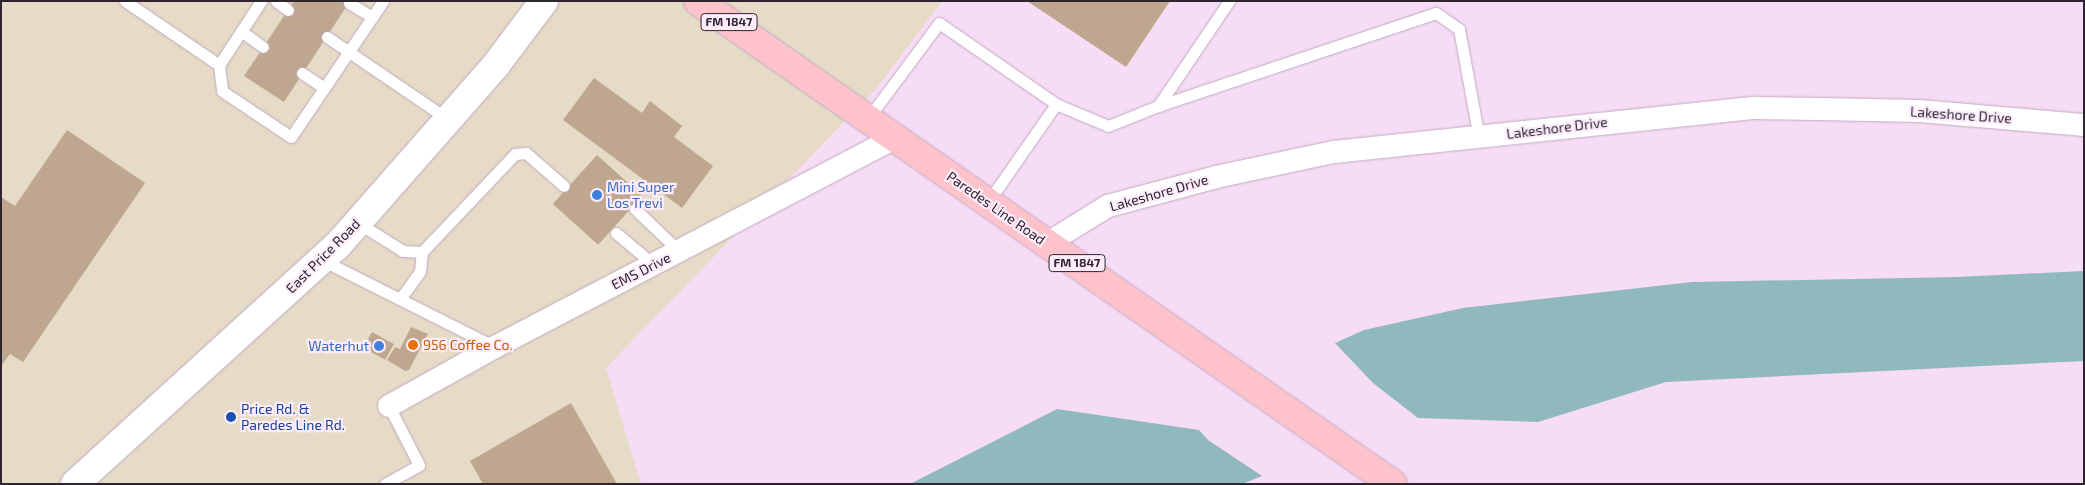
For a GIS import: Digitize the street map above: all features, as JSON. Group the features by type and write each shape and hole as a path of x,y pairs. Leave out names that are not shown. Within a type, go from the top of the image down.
{"main road":[{"name":"East Price Road","path":"75,484 322,260 358,223 496,65 544,1"},
{"name":"Paredes Line Road","path":"698,1 869,117 895,138 1393,484"}],"street":[{"name":"Lakeshore Drive","path":"1048,243 1108,206 1216,177 1334,152 1478,138 1563,126 1755,108 1920,111 2084,125"},
{"name":"EMS Drive","path":"389,406 495,347 895,138"}],"lane":[{"path":"125,1 219,64"},
{"path":"261,1 219,64 222,91 291,137 383,1"},
{"path":"276,1 288,10"},
{"path":"1158,106 1229,1"},
{"path":"349,3 372,17"},
{"path":"869,117 939,23 1056,104 1108,126 1158,106 1436,14 1459,29 1478,138"},
{"path":"241,31 264,47"},
{"path":"327,37 449,120"},
{"path":"302,73 324,88"},
{"path":"988,202 1056,104"},
{"path":"400,299 420,271 422,252 515,154 526,153 564,186"},
{"path":"635,209 679,251"},
{"path":"358,223 403,251 422,252"},
{"path":"616,233 653,264"},
{"path":"322,260 495,347"},
{"path":"385,484 418,465 389,406"}],"shaded area":[{"path":"1,1 942,1 877,88 606,368 641,484 1,484"},
{"path":"2084,271 2084,361 1666,382 1538,422 1418,418 1373,383 1335,343 1364,330 1463,308 1692,282 1957,277"},
{"path":"1057,409 1199,430 1208,440 1262,476 1242,484 910,484"}],"building":[{"path":"294,1 350,1 284,102 244,76"},
{"path":"1027,1 1170,1 1126,67"},
{"path":"594,78 642,113 650,101 682,126 674,137 713,166 682,208 563,120"},
{"path":"67,130 145,183 23,362 10,354 1,366 1,197 15,206"},
{"path":"597,155 642,196 598,245 553,204"},
{"path":"411,327 428,334 409,370 405,371 387,360 395,347 400,349"},
{"name":"Waterhut","path":"372,332 394,344 385,360 363,348"},
{"path":"571,403 617,484 483,484 470,461"}],"place":[{"name":"Mini Super Los Trevi","path":"597,195"},
{"name":"956 Coffee Co.","path":"413,345"},
{"name":"Waterhut","path":"379,346"},
{"name":"Price Rd. & Paredes Line Rd.","path":"231,417"}]}
